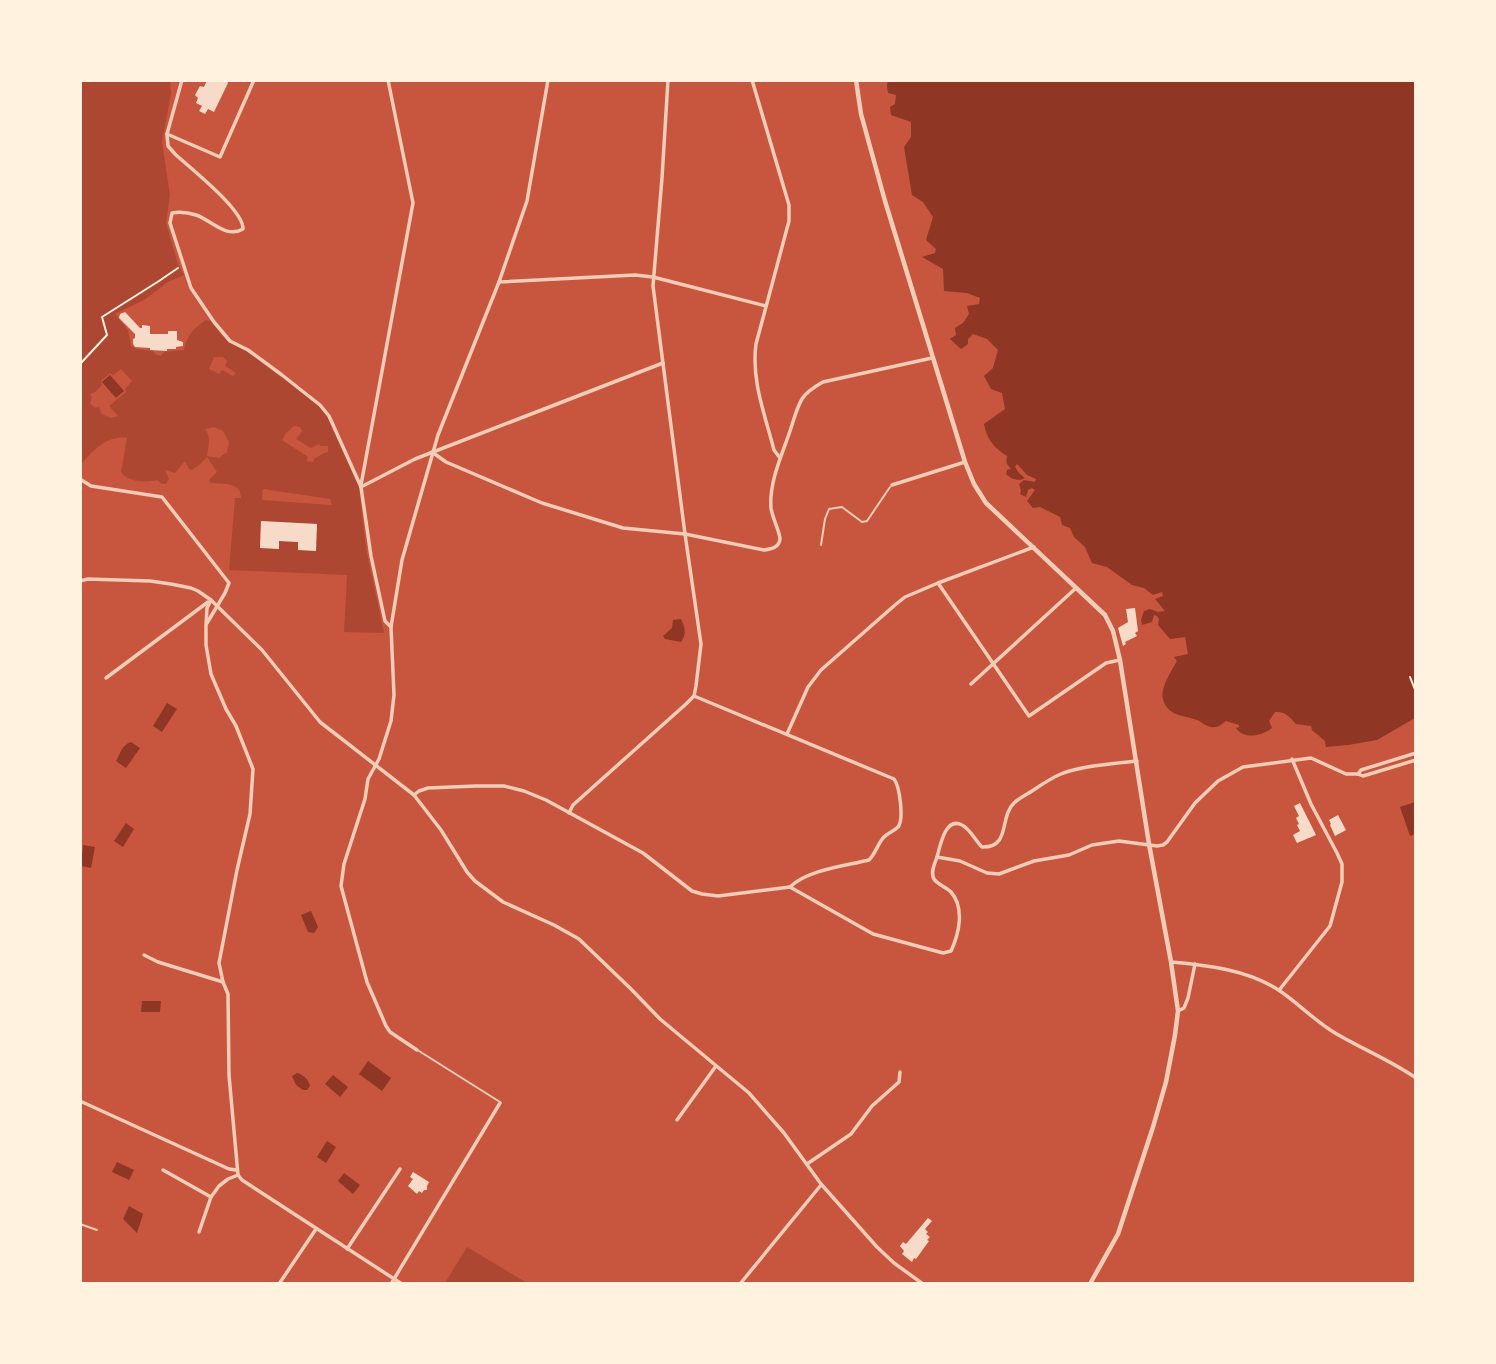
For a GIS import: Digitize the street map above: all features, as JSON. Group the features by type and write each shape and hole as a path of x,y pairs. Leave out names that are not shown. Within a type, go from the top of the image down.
{"street":[{"path":"183,80 166,134 169,146 233,207 244,224 239,232 231,233 198,215 183,211 172,213 170,223 191,288 230,341 282,374 320,405 329,416 361,487 385,621 391,627"},
{"path":"166,134 220,157 254,80"},
{"path":"361,487 413,203 388,80"},
{"path":"417,1050 390,1032 386,1026 367,982 341,886 344,864 365,799 368,779 379,760 391,721 394,695 391,627 402,559 432,452 499,282 527,201 548,80"},
{"path":"569,813 573,805 694,696 696,686 701,645 653,277 668,80"},
{"path":"752,80 789,205 789,221 754,358 755,377 774,450 780,458"},
{"path":"856,80 861,114 885,201 974,484 986,503 1105,615 1113,631 1120,660 1178,1011 1166,1082 1153,1127 1118,1234 1090,1283"},
{"path":"499,282 635,275 653,277 766,306"},
{"path":"432,452 446,462 542,503 623,528 685,534 764,550 779,543 780,537 771,507 771,492 780,458 802,398 823,382 933,358"},
{"path":"361,487 432,452 663,363"},
{"path":"892,485 965,462"},
{"path":"80,479 90,486 162,497 229,583 206,625"},
{"path":"787,734 808,687 821,670 905,597 1034,547"},
{"path":"80,581 150,581 171,584 191,588 211,600 262,650 320,722 414,795 475,881 503,902 579,939 660,1019 759,1103 785,1133 821,1184 888,1258 923,1283"},
{"path":"938,583 1029,716 1106,663 1120,660"},
{"path":"971,684 1076,587"},
{"path":"211,600 207,608 206,625 211,674 253,769 250,814 219,963 229,994 229,1075 237,1173"},
{"path":"106,678 211,600"},
{"path":"694,696 894,779 899,785 902,821 897,829 885,836 869,860 797,880 790,887"},
{"path":"1358,774 1361,770 1416,753"},
{"path":"936,857 960,861 987,873 999,874 1034,861 1069,856 1092,845 1119,841 1157,846 1167,842 1195,803 1219,781 1243,767 1314,758 1346,774 1363,776 1416,760"},
{"path":"1279,990 1330,926 1342,882 1342,864 1292,760"},
{"path":"414,795 428,788 477,786 504,786 524,791 546,800 643,853 683,885 702,894 718,896 790,887 873,934 943,953 951,951 956,942 960,911 952,893 934,879 932,872 948,827 955,823 961,825 982,846 991,847 1002,836 1009,809 1015,801 1061,774 1073,770 1137,761"},
{"path":"144,955 223,982"},
{"path":"1171,962 1195,964 1262,981 1279,990 1334,1032 1416,1078"},
{"path":"1178,1011 1184,1008 1188,998 1195,964"},
{"path":"677,1120 716,1066"},
{"path":"807,1164 851,1134 872,1106 899,1082 901,1072"},
{"path":"80,1101 237,1173 242,1180 402,1283"},
{"path":"391,1283 500,1103"},
{"path":"347,1249 400,1169"},
{"path":"163,1170 211,1197"},
{"path":"199,1232 211,1197 219,1186 237,1173"},
{"path":"740,1283 821,1184"},
{"path":"279,1283 316,1229"}],"lane":[{"path":"821,545 825,519 830,509 842,507 862,522 867,520 892,485"},
{"path":"417,1050 500,1103"},
{"path":"80,1224 97,1230"}],"path":[{"path":"80,364 107,335 103,317 183,262"},
{"path":"1410,677 1416,692"}],"shaded area":[{"path":"888,80 1415,81 1415,718 1377,740 1326,747 1325,741 1311,726 1296,724 1282,712 1275,712 1269,721 1272,728 1258,735 1248,735 1239,732 1236,728 1239,725 1226,721 1217,727 1209,726 1174,713 1167,707 1163,692 1177,661 1174,657 1188,654 1185,637 1170,639 1158,625 1157,616 1154,615 1152,622 1142,625 1144,611 1165,611 1155,599 1163,596 1162,592 1153,595 1144,588 1132,585 1107,567 1092,563 1085,547 1074,537 1070,528 1062,525 1060,517 1040,507 1033,508 1027,501 1035,490 1028,490 1026,497 1020,494 1019,484 1024,480 1035,482 1036,479 1027,475 1017,464 1015,467 1025,478 1015,479 1006,474 1007,470 1011,469 1007,456 994,446 987,434 984,424 1005,409 1002,393 991,389 984,376 993,368 998,350 987,339 973,334 968,339 968,344 961,349 950,339 956,335 955,328 963,323 969,314 967,306 979,304 980,298 967,293 944,291 943,269 922,257 935,253 936,249 926,240 933,217 923,202 912,195 904,147 911,137 911,122 891,115 890,107 895,104 896,95 888,93"},
{"path":"81,81 170,81 171,94 162,142 170,195 166,223 184,275 115,314 128,330 131,346 153,351 161,356 164,352 184,350 194,330 206,320 214,322 230,341 248,350 320,405 329,416 361,487 366,548 384,633 344,632 347,575 229,570 235,498 241,498 235,486 211,483 209,480 217,472 207,457 192,470 185,461 175,473 165,470 169,479 166,484 157,480 137,481 121,472 127,438 120,437 101,445 81,465","holes":["214,357 223,357 227,361 225,366 236,373 233,376 222,370 219,374 209,369","121,369 132,381 125,389 126,392 109,406 118,416 111,418 90,403 90,394 102,385 101,381 110,373 113,375","294,426 300,427 302,431 296,439 311,448 319,444 328,446 328,452 313,462 307,461 308,457 282,440","214,427 223,431 229,442 227,452 219,458 207,456 208,436 205,429","263,489 330,499 332,505 262,500","261,521 317,524 315,551 298,542 279,541 279,549 260,547"]},
{"path":"110,375 124,391 116,398 102,382"},
{"path":"681,619 685,631 681,642 665,639 663,636 672,628 673,620"},
{"path":"167,703 177,709 162,732 153,726"},
{"path":"131,742 140,748 126,768 116,761 124,747"},
{"path":"1415,802 1415,834 1410,836 1400,807"},
{"path":"126,823 134,829 123,847 114,841"},
{"path":"83,845 95,847 91,868 81,866"},
{"path":"311,911 318,927 314,933 308,932 301,915"},
{"path":"142,1001 161,1001 160,1012 141,1012"},
{"path":"368,1061 391,1078 382,1091 359,1074"},
{"path":"297,1073 308,1081 310,1086 307,1090 296,1085 292,1076"},
{"path":"333,1075 348,1087 340,1097 325,1084"},
{"path":"327,1141 336,1147 326,1163 317,1157"},
{"path":"117,1162 134,1170 129,1180 112,1172"},
{"path":"344,1173 360,1185 353,1194 338,1181"},
{"path":"129,1206 143,1214 137,1233 123,1219"},
{"path":"467,1247 527,1283 445,1283"}],"building":[{"path":"207,80 226,80 228,83 214,112 208,109 205,114 199,111 202,106 196,103 198,98 195,95"},
{"path":"125,312 140,328 142,325 150,326 150,334 177,331 177,340 183,342 183,346 167,351 135,347 135,334 119,318 120,314"},
{"path":"261,521 317,524 316,551 298,550 298,542 279,541 279,549 260,548"},
{"path":"1135,608 1137,636 1123,646 1118,628 1128,622 1126,609"},
{"path":"1300,803 1316,835 1297,843 1293,835 1300,831 1296,818 1299,816 1294,806"},
{"path":"1338,815 1346,830 1335,836 1329,820"},
{"path":"413,1172 429,1182 427,1190 422,1193 419,1191 417,1194 408,1186 413,1179 410,1177"},
{"path":"928,1218 932,1221 925,1229 930,1237 927,1240 929,1241 912,1262 902,1254 904,1251 900,1246 903,1242 906,1244"}]}
